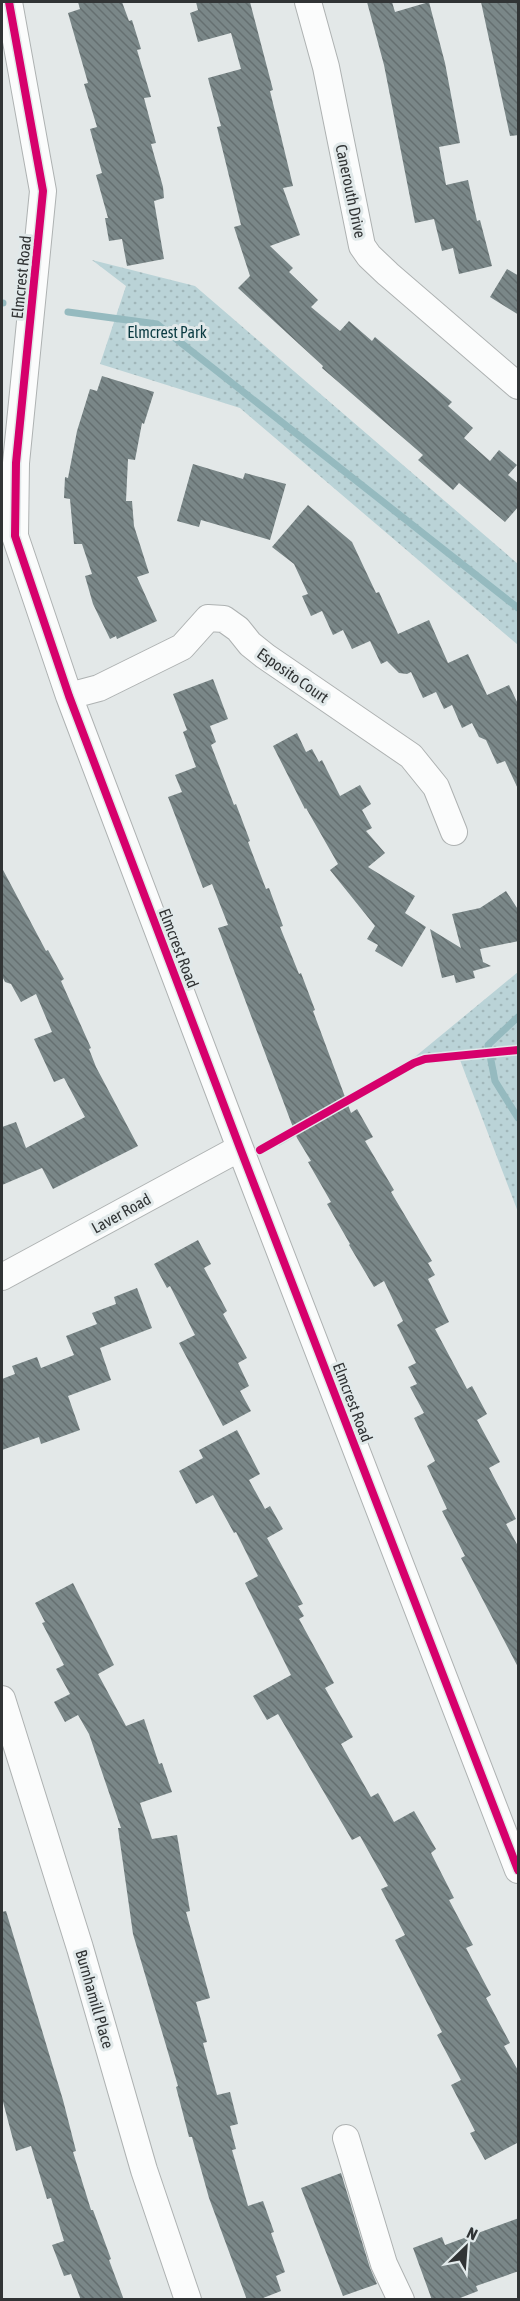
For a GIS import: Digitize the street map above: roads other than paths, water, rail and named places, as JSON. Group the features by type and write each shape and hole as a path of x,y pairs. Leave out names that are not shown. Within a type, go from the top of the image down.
{"street":[{"name":"Elmcrest Road","path":"9,2 43,191 16,463 15,536 69,696 250,1149 519,1870"},
{"name":"Canerouth Drive","path":"308,2 326,68 362,246 388,274 519,386"},
{"name":"Esposito Court","path":"69,696 99,688 182,647 208,618 224,619 238,629 250,644 265,656 411,756 436,788 454,832"},
{"name":"Laver Road","path":"2,1277 250,1149"},
{"name":"Burnhamill Place","path":"2,1699 80,1948 144,2170 188,2300"},
{"path":"346,2138 384,2264 401,2300"}],"waterway":[{"path":"68,312 157,324 518,608"},
{"path":"518,1017 488,1045 495,1081 518,1118"}],"park label":[{"name":"Elmcrest Park","path":"167,332"}]}
